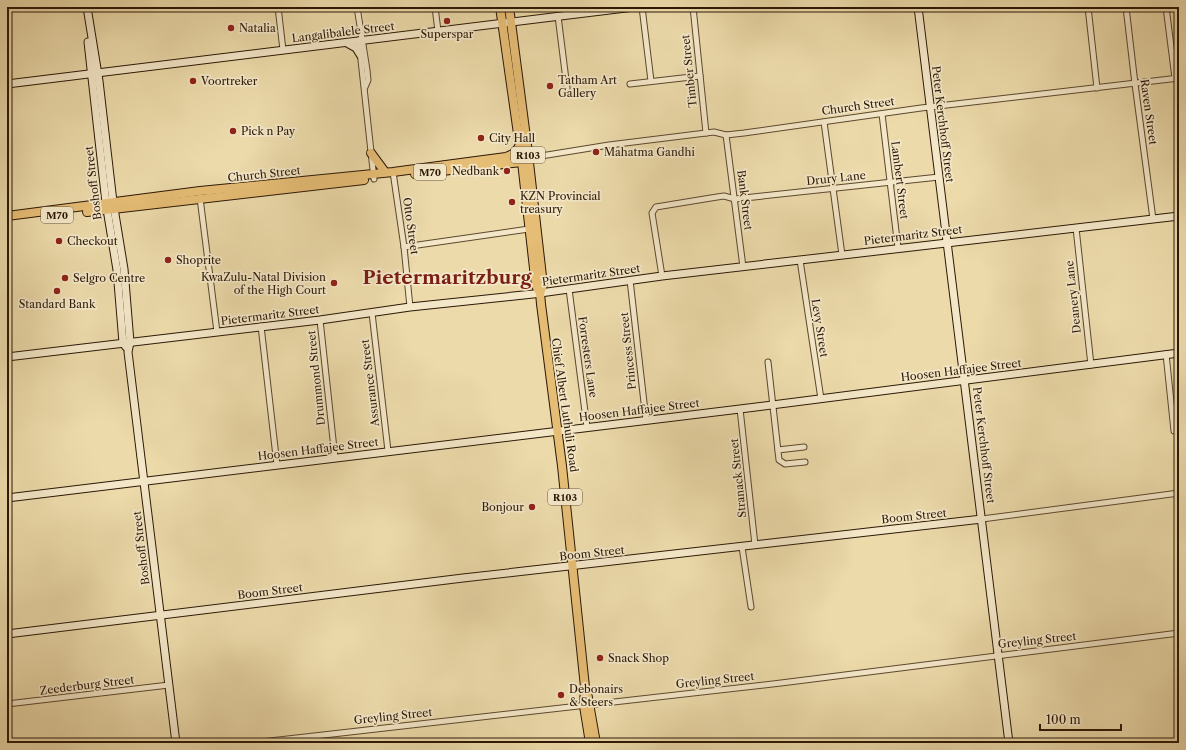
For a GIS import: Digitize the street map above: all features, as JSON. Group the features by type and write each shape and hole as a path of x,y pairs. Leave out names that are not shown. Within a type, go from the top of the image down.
{"main road":[{"name":"Chief Albert Luthuli Road","path":"500,7 506,24 526,159 543,286 540,293"},
{"name":"Chief Albert Luthuli Road","path":"508,7 506,24 519,147 526,159 529,229 536,286 540,293 557,431 573,566 590,743"},
{"name":"Church Street","path":"7,216 200,198 373,176 506,157 513,154 519,147"},
{"path":"372,153 390,173"},
{"name":"Church Street","path":"390,173 526,159"},
{"name":"Church Street","path":"7,222 110,206 373,176"},
{"name":"Chief Albert Luthuli Road","path":"587,705 596,743"}],"street":[{"path":"278,7 282,50"},
{"path":"357,7 368,80 365,87"},
{"path":"435,7 438,31"},
{"name":"Langalibalele Street","path":"7,84 361,40 506,24 634,7"},
{"path":"642,7 651,81"},
{"name":"Timber Street","path":"692,7 706,133"},
{"name":"Peter Kerchhoff Street","path":"918,7 1009,743"},
{"path":"1088,7 1097,88"},
{"name":"Raven Street","path":"1126,7 1153,219"},
{"path":"1166,7 1177,78"},
{"name":"Boshoff Street","path":"87,9 110,206 128,296 127,342 176,743"},
{"path":"558,16 567,88"},
{"path":"361,40 361,56 372,153 373,176"},
{"path":"346,43 356,48 361,56"},
{"path":"630,84 700,76"},
{"name":"Church Street","path":"526,159 714,132 726,135 930,107 1177,78"},
{"name":"Lambert Street","path":"882,114 898,248"},
{"path":"824,122 842,255"},
{"name":"Bank Street","path":"726,135 743,267"},
{"name":"Otto Street","path":"390,173 404,247 410,307"},
{"name":"Drury Lane","path":"662,276 652,213 654,208 724,196 735,199 939,177"},
{"path":"200,198 217,332"},
{"name":"Pietermaritz Street","path":"7,357 320,320 410,307 540,293 662,276 1179,216"},
{"name":"Deanery Lane","path":"1076,228 1091,365"},
{"path":"404,247 529,229"},
{"name":"Levy Street","path":"800,260 821,398"},
{"name":"Princess Street","path":"630,280 646,420"},
{"name":"Forresters Lane","path":"569,289 587,427"},
{"name":"Assurance Street","path":"372,313 388,451"},
{"name":"Drummond Street","path":"320,320 335,458"},
{"path":"261,326 277,465"},
{"name":"Hoosen Haffajee Street","path":"7,498 773,405 1179,353"},
{"path":"1166,354 1174,431"},
{"path":"768,362 779,460 786,464 805,462"},
{"name":"Stranack Street","path":"740,409 755,545"},
{"path":"778,450 804,448"},
{"name":"Boom Street","path":"7,634 573,566 982,519 1179,493"},
{"path":"742,547 751,607"},
{"name":"Greyling Street","path":"253,743 781,683 998,654 1179,633"},
{"name":"Zeederburg Street","path":"7,704 170,685"}],"place":[{"name":"Superspar","path":"447,21"},
{"name":"Natalia","path":"231,28"},
{"name":"Voortreker","path":"193,81"},
{"name":"Tatham Art Gallery","path":"550,86"},
{"name":"Pick n Pay","path":"233,131"},
{"name":"City Hall","path":"481,138"},
{"name":"Mahatma Gandhi","path":"596,152"},
{"name":"Nedbank","path":"507,171"},
{"name":"KZN Provincial treasury","path":"512,202"},
{"name":"Checkout","path":"59,241"},
{"name":"Shoprite","path":"168,260"},
{"name":"Selgro Centre","path":"65,278"},
{"name":"KwaZulu-Natal Division of the High Court","path":"334,283"},
{"name":"Standard Bank","path":"57,291"},
{"name":"Bonjour","path":"532,507"},
{"name":"Snack Shop","path":"600,658"},
{"name":"Debonairs & Steers","path":"561,695"}],"district":[{"name":"Pietermaritzburg","path":"447,277"}]}
